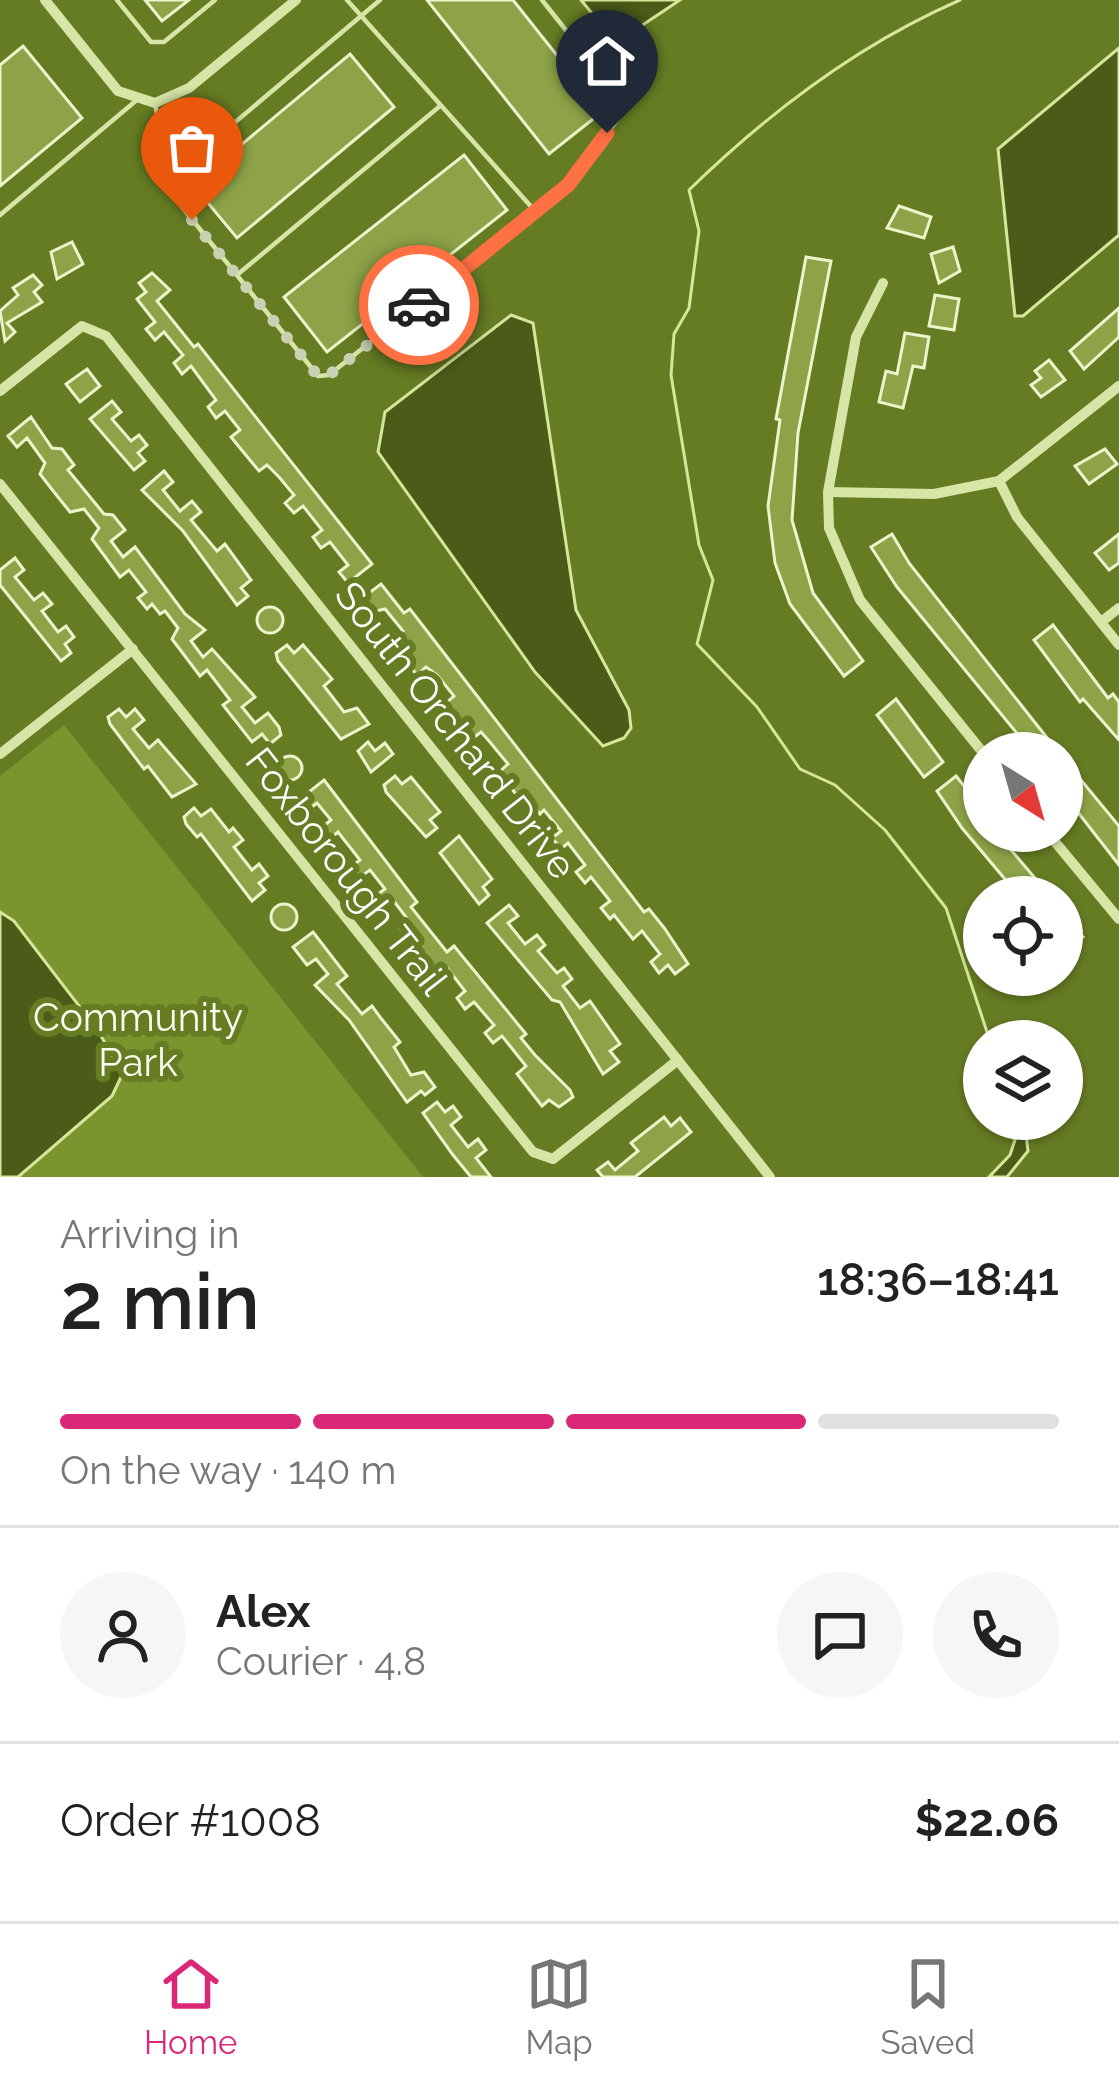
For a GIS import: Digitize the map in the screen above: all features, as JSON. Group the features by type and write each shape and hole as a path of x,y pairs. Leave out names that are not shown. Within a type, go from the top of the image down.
{"street":[{"path":"45,0 118,91 155,103 189,88 296,0"},
{"path":"883,284 856,338 828,492 829,528 860,599 966,732"},
{"name":"South Orchard Drive","path":"0,391 75,330 90,326 120,353 770,1177"},
{"path":"828,492 934,494 999,482 1119,386"},
{"path":"999,482 1017,517 1119,645"},
{"name":"Foxborough Trail","path":"0,484 539,1157 549,1160 561,1153 678,1060"},
{"path":"1101,622 1119,608"},
{"path":"0,754 133,650"},
{"path":"1063,852 1119,920"}],"lane":[{"path":"117,0 151,43 164,42 215,0"},
{"path":"347,0 536,212"},
{"path":"167,179 380,0"},
{"path":"155,103 170,192 318,376 329,375 568,185 626,106 542,0"},
{"path":"0,214 139,98"},
{"path":"237,275 442,105"}],"green space":[{"name":"Community Park","path":"64,725 423,1177 0,1177 0,776"}],"shaded area":[{"path":"581,0 680,0 623,38 608,33"},
{"path":"1119,48 1119,235 1023,316 1015,316 998,149"},
{"path":"511,315 533,323 576,610 629,710 631,728 624,738 603,746 535,672 378,452 385,412"},
{"path":"0,912 14,921 99,1032 122,1075 112,1096 18,1177 0,1177"},
{"path":"1015,1140 1027,1140 1028,1151 1007,1177 989,1177 1010,1155"}],"building":[{"path":"145,0 189,0 162,21"},
{"path":"427,0 513,0 602,112 549,154"},
{"path":"23,46 82,118 0,186 0,65"},
{"path":"350,54 394,107 237,238 193,185"},
{"path":"464,155 507,210 327,352 284,297"},
{"path":"899,206 931,217 924,238 887,228"},
{"path":"72,242 83,264 57,279 51,252"},
{"path":"953,247 960,271 939,283 931,254"},
{"path":"806,257 831,261 798,433 792,520 813,593 863,661 844,676 790,604 775,563 768,506 780,420 776,419"},
{"path":"152,273 170,290 157,301 194,347 198,344 372,564 348,583 339,572 348,565 330,542 321,548 313,537 322,530 303,506 294,513 285,503 294,495 267,465 259,471 231,437 240,430 225,411 216,418 208,407 216,400 191,366 182,374 174,363 183,355 164,332 155,340 146,329 155,322 137,299 146,292 139,283"},
{"path":"33,275 42,285 34,292 42,302 7,323 15,332 5,341 0,311 18,295 13,288"},
{"path":"935,295 959,299 954,330 929,326"},
{"path":"1119,308 1119,337 1084,369 1070,351"},
{"path":"905,333 929,337 924,368 913,366 903,408 879,402 886,371 897,374"},
{"path":"1049,360 1065,380 1041,397 1031,385 1041,378 1035,371"},
{"path":"87,369 100,386 80,402 66,384"},
{"path":"112,401 121,412 112,419 131,441 139,435 147,445 138,453 145,461 134,470 90,419"},
{"path":"31,417 52,448 62,449 74,465 68,470 104,514 113,515 125,530 111,541 123,557 135,547 185,614 205,630 191,641 203,657 212,649 255,697 242,707 255,723 268,713 279,727 281,735 270,744 262,734 252,742 223,705 230,700 207,670 200,676 172,639 178,628 165,611 160,614 152,604 147,609 138,598 146,592 129,570 120,577 92,539 99,528 84,509 70,512 54,492 40,474 45,463 27,438 17,447 8,436"},
{"path":"1105,449 1117,464 1089,484 1075,466"},
{"path":"164,471 173,482 163,490 180,511 192,501 201,512 191,520 217,551 225,544 251,580 241,588 248,596 237,605 183,531 142,490"},
{"path":"892,534 909,563 1042,732 1016,732 897,587 871,547"},
{"path":"1119,534 1119,563 1109,570 1095,553"},
{"path":"15,558 24,570 15,577 34,600 43,593 52,604 42,611 58,632 66,626 74,637 65,644 71,653 61,661 0,585 0,570"},
{"path":"381,584 404,613 410,609 688,964 675,974 668,965 659,973 651,962 660,954 642,931 633,939 614,915 610,919 601,908 610,901 591,877 585,883 576,872 585,865 568,843 561,849 552,838 561,831 544,810 540,814 532,804 527,807 515,793 499,772 508,764 481,732 472,739 464,729 445,704 454,696 437,675 426,667 417,675 408,664 412,661 393,638 403,631 385,609 371,612 361,599"},
{"path":"270,607 283,620 270,633 257,620"},
{"path":"1053,625 1108,698 1113,694 1119,702 1119,740 1083,699 1080,702 1034,640"},
{"path":"287,645 294,653 303,645 332,679 324,686 344,712 357,708 369,724 341,739 278,661 276,653"},
{"path":"896,699 943,762 924,777 877,715"},
{"path":"119,709 126,717 135,709 144,720 133,729 149,748 158,740 196,784 172,797 110,724 108,717"},
{"path":"368,742 375,751 385,743 393,754 371,772 358,751"},
{"path":"285,756 295,756 302,768 295,780 285,780 278,773 278,763"},
{"path":"395,776 402,784 411,777 440,812 430,820 437,828 426,837 386,792 384,785"},
{"path":"956,776 963,785 963,829 962,828 937,791"},
{"path":"324,780 417,902 411,907 447,952 454,946 526,1034 521,1038 573,1097 559,1107 549,1100 542,1106 517,1074 526,1066 502,1036 493,1043 485,1033 494,1025 474,1002 465,1009 457,998 465,991 448,969 438,976 400,928 409,921 393,900 384,907 375,896 385,889 370,870 360,877 352,866 360,860 338,832 330,839 321,828 331,820 317,803 308,810 300,799"},
{"path":"1083,782 1119,826 1119,865 1083,819"},
{"path":"194,808 201,816 211,809 229,832 233,828 243,840 234,847 252,870 259,864 268,876 259,883 265,890 252,901 201,834 197,837 186,824 184,817"},
{"path":"459,836 492,879 483,887 489,895 479,904 440,853"},
{"path":"982,852 1013,852 1033,876 1002,876"},
{"path":"284,904 297,917 284,930 271,917"},
{"path":"509,905 518,916 508,923 525,944 537,935 545,945 538,951 557,973 564,968 572,979 563,986 580,1008 590,1001 620,1044 610,1051 619,1062 603,1074 560,1002 552,1000 487,923"},
{"path":"313,932 347,976 337,984 362,1014 372,1006 400,1042 394,1047 411,1075 424,1072 435,1087 425,1095 421,1091 407,1102 349,1020 315,985 328,974 316,959 307,965 293,947"},
{"path":"437,1102 445,1112 453,1106 461,1117 451,1125 468,1147 478,1139 486,1150 476,1158 491,1177 471,1177 453,1155 423,1113"},
{"path":"664,1117 671,1126 680,1118 691,1132 635,1177 603,1177 597,1170 608,1162 615,1170 638,1151 631,1143"}],"waterway":[{"path":"960,0 886,37 816,83 689,190 699,231 689,308 674,334 671,375 699,545 713,580 697,644 757,707 800,769 835,785 885,830 946,908 983,1020"}],"way so far":[{"path":"192,220 318,376 329,375 419,305"}],"route":[{"path":"419,305 568,185 607,133"}]}
